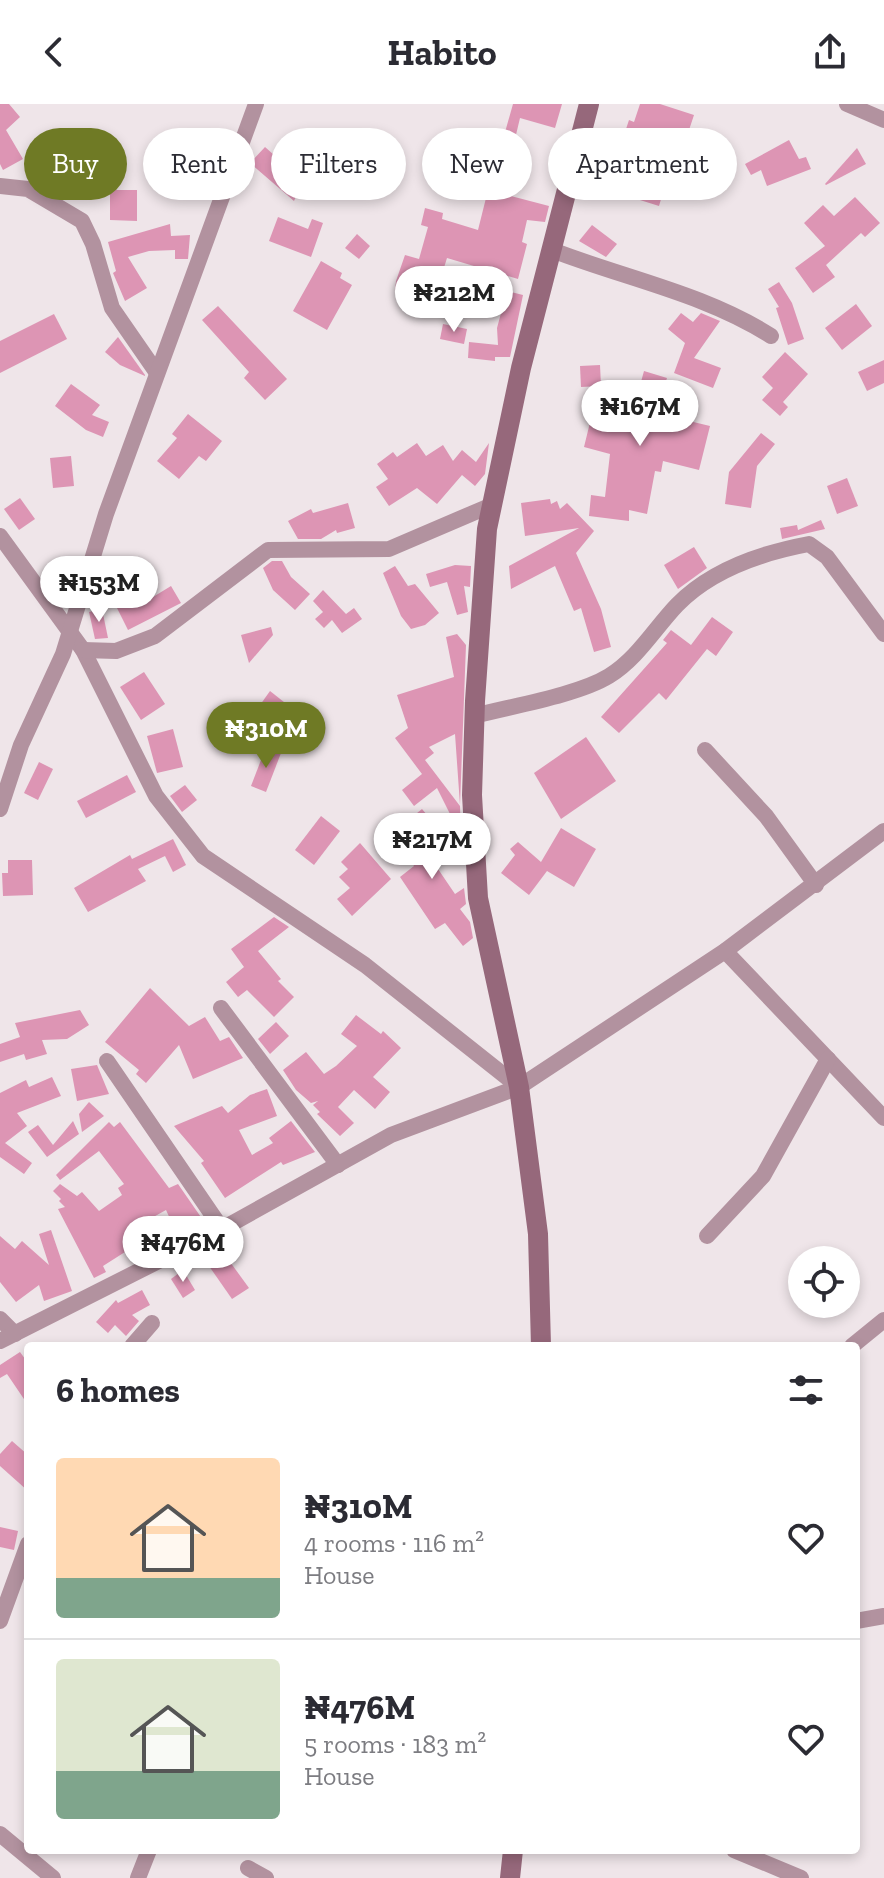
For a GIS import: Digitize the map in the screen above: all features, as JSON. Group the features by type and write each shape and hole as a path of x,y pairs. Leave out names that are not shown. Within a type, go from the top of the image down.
{"street":[{"path":"0,809 21,745 69,632 106,514 256,104"},
{"path":"541,1342 538,1234 519,1087 478,898 472,795 474,716 481,597 492,505 589,104"},
{"path":"847,104 884,120"},
{"path":"0,186 28,189 82,221 93,244 112,308 157,373"},
{"path":"552,250 702,303 750,323 771,336"},
{"path":"83,650 127,649 155,636 268,550 389,549 492,505"},
{"path":"0,536 83,650 156,796 203,856 365,965 519,1087"},
{"path":"474,716 597,683 625,664 698,585 717,573 787,548 809,544 827,557 884,634"},
{"path":"705,750 766,816 816,885"},
{"path":"0,1319 7,1338 222,1229 391,1135 519,1087 725,951 884,831"},
{"path":"725,951 884,1118"},
{"path":"221,1008 338,1165"},
{"path":"707,1236 763,1176 828,1059"},
{"path":"107,1061 222,1229"},
{"path":"857,1342 884,1320"},
{"path":"135,1342 152,1323"},
{"path":"0,1621 24,1555"},
{"path":"860,1620 884,1616"},
{"path":"0,1834 24,1854"},
{"path":"24,1854 53,1878"},
{"path":"138,1878 147,1854"},
{"path":"510,1878 513,1854"},
{"path":"744,1854 801,1878"},
{"path":"248,1868 266,1878"}],"building":[{"path":"0,104 9,104 20,117 6,130 23,159 3,170 0,164"},
{"path":"513,104 562,104 555,128 520,118 518,128 506,128"},
{"path":"640,104 660,104 694,115 690,128 626,128 629,120 634,122"},
{"path":"789,140 799,159 806,157 811,169 767,186 761,170 751,175 745,164"},
{"path":"265,147 271,152 271,181 255,167 255,158"},
{"path":"857,148 866,164 826,185 825,184"},
{"path":"127,190 137,190 137,221 110,220 110,200 127,200"},
{"path":"855,197 880,223 865,237 861,233 826,265 835,277 813,293 795,268 825,246 804,223 823,205 834,216"},
{"path":"486,200 526,200 549,206 545,222 527,220 522,242 527,244 518,279 447,258 438,287 470,291 468,307 404,298 395,290 405,255 419,259 428,227 421,225 425,208 443,213 442,219 478,230"},
{"path":"640,200 661,200 659,206"},
{"path":"278,217 308,229 312,219 323,223 311,257 269,241"},
{"path":"170,224 171,236 190,235 188,259 175,259 175,250 149,251 128,257 147,288 125,301 113,273 116,271 108,242"},
{"path":"592,225 617,244 606,257 579,241"},
{"path":"357,234 370,246 359,259 345,248"},
{"path":"321,261 342,273 340,278 352,285 327,330 293,311"},
{"path":"779,282 792,303 804,339 788,345 776,308 779,307 768,289"},
{"path":"507,291 523,295 510,357 495,357 495,361 468,358 469,342 498,345 497,328"},
{"path":"856,304 872,326 842,350 825,328"},
{"path":"218,306 287,379 265,400 244,378 249,372 202,320"},
{"path":"681,313 693,322 701,313 720,321 694,358 721,368 713,388 674,373 685,343 668,329"},
{"path":"54,314 67,339 0,373 0,341"},
{"path":"443,324 467,329 464,344 440,339"},
{"path":"118,337 145,376 120,365 105,352"},
{"path":"785,352 808,374 783,402 788,407 780,416 762,400 773,388 762,377"},
{"path":"884,360 884,383 867,391 858,372"},
{"path":"600,365 601,386 581,387 580,366"},
{"path":"644,371 667,378 656,413 710,426 699,470 663,461 661,472 655,471 647,514 629,510 629,521 589,516 591,495 605,497 610,454 584,447 596,398 634,407"},
{"path":"71,384 100,405 92,415 109,422 103,437 86,430 55,406"},
{"path":"188,414 222,441 206,461 199,456 179,479 157,461 177,438 172,434"},
{"path":"761,433 775,444 757,466 751,508 725,504 729,472"},
{"path":"417,443 426,456 443,445 453,461 462,450 476,462 489,443 485,474 475,486 462,475 437,504 417,488 389,506 376,487 388,479 377,464 393,452 397,457"},
{"path":"71,456 74,486 53,488 50,458"},
{"path":"847,478 858,506 837,514 827,486"},
{"path":"20,498 35,519 19,530 4,509"},
{"path":"550,499 551,504 557,501 560,509 567,503 594,531 576,553 601,609 611,647 594,652 581,608 574,611 555,566 511,589 509,566 579,528 525,536 521,503"},
{"path":"348,503 355,528 337,533 336,530 321,539 298,539 288,521 311,509 313,513"},
{"path":"821,520 825,529 782,539 780,528 797,525 798,530"},
{"path":"694,547 707,568 678,589 664,565"},
{"path":"272,561 282,561 291,577 310,594 295,610 273,590 263,568"},
{"path":"455,565 471,566 470,587 464,586 468,612 457,615 447,582 430,587 426,574"},
{"path":"395,566 408,586 415,584 439,613 425,625 411,629 401,616 383,573"},
{"path":"171,586 181,603 128,630 116,606 150,590 153,597"},
{"path":"323,590 346,614 354,608 362,619 342,633 332,620 324,628 315,619 323,612 313,601"},
{"path":"102,609 108,638 95,639 89,612"},
{"path":"712,617 733,632 716,656 707,649 666,700 659,693 619,733 601,717 667,643 663,640 671,630 691,645"},
{"path":"271,627 273,635 249,663 241,635"},
{"path":"457,634 466,645 460,805 455,734 429,747 434,753 425,760 460,806 461,836 437,788 414,806 402,790 422,774 395,738 408,728 397,695 454,677 446,637"},
{"path":"144,672 165,704 141,720 120,687"},
{"path":"270,691 289,706 264,740 245,726"},
{"path":"173,729 183,767 157,773 147,736"},
{"path":"586,737 616,781 561,819 534,773"},
{"path":"266,747 281,753 266,792 251,786"},
{"path":"39,762 53,769 38,800 24,793"},
{"path":"127,775 136,792 86,818 77,801"},
{"path":"185,785 197,800 182,812 170,796"},
{"path":"422,809 439,829 424,841 438,869 455,894 464,888 466,904 460,909 470,922 473,938 463,946 445,923 435,929 400,877 414,866 402,846 392,845 394,833 418,836 406,822"},
{"path":"321,816 340,831 314,865 295,850"},
{"path":"561,828 596,849 574,887 547,871 529,895 501,873 515,855 510,849 518,842 541,862"},
{"path":"173,839 186,865 173,872 165,856 138,869 146,881 88,912 74,888 130,855 132,859"},
{"path":"360,843 391,879 352,916 337,899 350,888 339,877 348,869 341,862"},
{"path":"8,860 32,860 33,895 3,896 2,873 8,873"},
{"path":"274,917 289,927 258,951 281,979 278,981 294,997 274,1017 247,990 238,997 226,982 244,967 231,949"},
{"path":"150,988 189,1026 205,1017 220,1041 229,1037 243,1058 193,1079 179,1045 146,1083 136,1074 139,1070 105,1042"},
{"path":"80,1010 89,1025 67,1039 42,1040 47,1054 26,1060 24,1054 0,1062 0,1044 20,1037 15,1023"},
{"path":"356,1015 381,1034 383,1031 401,1048 373,1077 390,1092 375,1109 354,1090 338,1107 354,1123 340,1136 317,1114 320,1112 313,1105 318,1101 311,1103 296,1090 283,1070 306,1052 324,1074 336,1066 357,1046 341,1034"},
{"path":"276,1022 289,1036 270,1054 258,1039"},
{"path":"97,1065 109,1094 77,1101 71,1069"},
{"path":"52,1077 61,1096 17,1113 27,1126 5,1143 32,1163 24,1174 0,1157 0,1093 26,1080 29,1087"},
{"path":"267,1089 277,1116 239,1130 252,1155 273,1143 269,1138 291,1121 315,1152 283,1165 281,1162 225,1198 201,1163 204,1161 174,1126 222,1106 228,1113 250,1095"},
{"path":"89,1102 104,1116 82,1132 79,1114"},
{"path":"73,1121 79,1134 47,1157 28,1132 38,1125 53,1145"},
{"path":"109,1122 114,1127 120,1122 169,1188 178,1184 205,1223 179,1238 166,1210 139,1225 147,1238 103,1266 106,1272 94,1278 58,1209 65,1207 53,1191 60,1184 77,1196 82,1192 99,1211 122,1195 118,1188 124,1184 99,1151 60,1180 56,1175"},
{"path":"51,1230 72,1291 44,1301 39,1285 16,1302 0,1282 0,1236 15,1249 22,1241 49,1265 39,1234"},
{"path":"225,1255 249,1288 232,1299 209,1266"},
{"path":"183,1270 195,1290 183,1298 171,1279"},
{"path":"142,1290 150,1305 132,1315 139,1321 126,1336 115,1325 108,1333 96,1322 116,1300 118,1303"},
{"path":"20,1352 24,1358 24,1399 7,1374 0,1378 0,1365"},
{"path":"12,1441 24,1452 24,1487 0,1466 0,1454"},
{"path":"0,1527 18,1531 14,1550 0,1547"}]}
